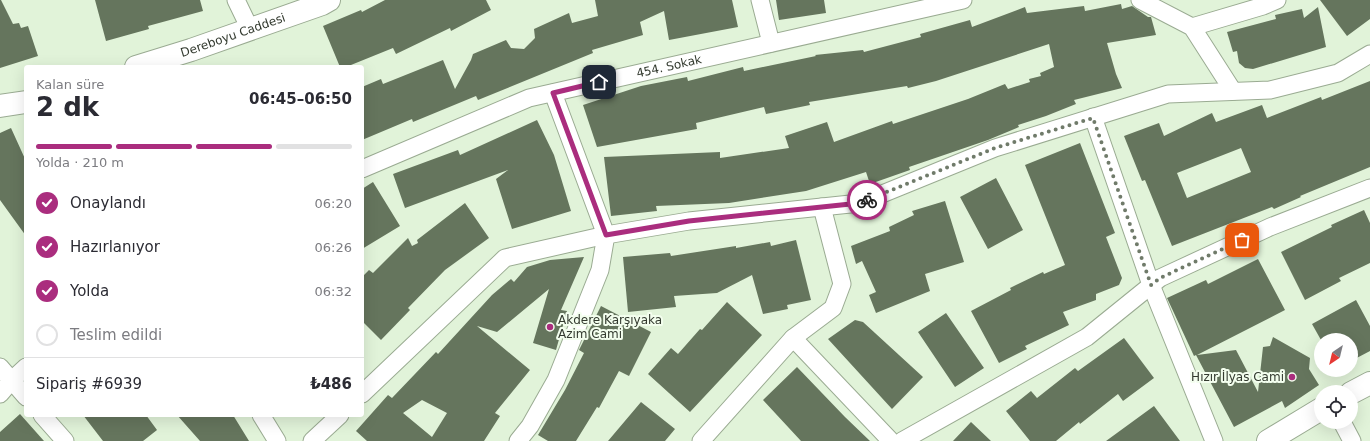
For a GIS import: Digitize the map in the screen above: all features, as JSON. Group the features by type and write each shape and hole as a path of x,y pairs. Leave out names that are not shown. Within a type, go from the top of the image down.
{"street":[{"path":"236,0 250,29"},
{"name":"Dereboyu Caddesi","path":"142,65 322,4 329,0"},
{"path":"760,0 771,44"},
{"name":"454. Sokak","path":"364,168 529,98 963,0"},
{"path":"1140,0 1192,27 1233,91"},
{"path":"1192,27 1263,6 1277,0"},
{"path":"364,392 505,258 606,235 689,221 860,203 995,148 1168,94 1270,90 1338,73 1370,54"},
{"path":"518,441 530,426 556,380 600,270 606,235 553,93"},
{"path":"0,106 24,104"},
{"path":"1093,118 1151,285 1214,441"},
{"path":"902,441 1087,337 1160,278 1270,227 1370,188"},
{"path":"702,441 793,338 833,308 842,284 822,207"},
{"path":"793,338 891,441"},
{"path":"0,367 24,395"},
{"path":"0,394 24,369"},
{"path":"1358,389 1370,383"},
{"path":"1268,441 1314,413"},
{"path":"44,417 65,441"},
{"path":"261,417 277,441"},
{"path":"312,441 338,417"},
{"path":"1346,429 1352,441"}],"building":[{"path":"0,0 13,24 19,23 21,28 28,26 38,56 0,68"},
{"path":"95,0 200,0 203,11 148,26 149,29 106,41"},
{"path":"385,0 486,0 491,10 451,31 450,28 396,54 393,48 351,65 339,65 323,26 361,10 362,12"},
{"path":"595,0 732,0 738,27 669,40 664,11 640,22 643,35 592,50 593,53 478,100 476,96 413,122 412,119 364,139 364,86 381,79 383,84 443,60 455,89 473,54 506,40 511,48 524,49 535,38 534,29 569,13 572,23 598,16"},
{"path":"776,0 824,0 826,13 779,20"},
{"path":"1320,0 1370,0 1370,19 1347,36"},
{"path":"1121,4 1122,9 1132,6 1148,17 1151,17 1156,35 1107,43 1116,74 1122,88 1074,100 1076,104 1018,125 1019,127 988,140 909,167 910,170 870,184 866,172 806,191 729,203 656,206 657,211 611,216 604,157 720,152 720,158 789,148 785,136 827,122 834,142 892,121 893,124 968,99 1005,84 1008,89 1030,82 1029,79 1041,76 1040,73 1054,67 1049,44 936,81 908,88 907,86 809,102 810,105 766,114 764,107 696,123 697,129 597,147 583,105 641,86 687,77 688,81 743,67 744,71 816,56 815,55 863,50 864,52 921,37 920,34 970,20 972,27 1025,7 1027,13 1084,6 1085,11"},
{"path":"1318,7 1326,47 1253,69 1245,68 1239,63 1237,51 1233,52 1227,32 1276,19 1275,15 1302,9 1304,18"},
{"path":"1370,81 1370,167 1300,196 1301,197 1274,209 1272,207 1172,246 1145,180 1142,181 1124,136 1159,123 1164,136 1212,113 1216,122 1262,105 1267,118 1321,97 1322,100","holes":["1241,148 1251,172 1187,198 1177,173"]},
{"path":"537,120 554,155 571,211 512,229 496,179 508,170 405,208 393,174 458,150 460,155"},
{"path":"11,128 24,157 24,233 0,200 0,133"},
{"path":"1080,143 1115,233 1106,237 1122,278 1119,285 1096,294 1096,300 1063,312 1069,325 1025,346 1027,349 999,363 971,311 1011,290 1010,288 1043,272 1044,274 1065,265 1025,165"},
{"path":"996,178 1023,230 988,249 960,197"},
{"path":"373,182 400,226 364,248 364,188"},
{"path":"945,201 964,262 925,274 930,291 876,313 869,295 876,292 862,261 856,264 851,246 890,231 889,227 914,215 912,211"},
{"path":"465,203 489,238 445,270 408,308 410,310 381,340 364,323 364,275 369,270 373,273 408,238 412,246 418,243 417,240"},
{"path":"1364,210 1370,223 1370,263 1339,278 1341,281 1305,300 1281,252 1332,227 1331,225"},
{"path":"796,240 811,300 787,305 788,309 763,314 752,275 717,293 674,296 676,307 628,312 623,257 670,253 671,256 770,242 771,246"},
{"path":"584,257 561,310 567,311 556,350 533,343 549,289 497,332 477,326 530,370 495,413 500,416 484,441 367,441 356,431 388,395 392,398 436,352 438,354 492,295 511,279 514,282 527,267 550,260","holes":["422,400 447,413 432,437 403,413"]},
{"path":"1258,259 1285,310 1197,355 1236,350 1258,392 1263,347 1270,346 1273,337 1310,358 1309,369 1319,385 1314,385 1314,388 1285,408 1282,401 1234,427 1196,355 1194,356 1167,298 1206,280 1208,284"},
{"path":"1356,300 1370,326 1370,351 1358,357 1358,333 1317,333 1312,324"},
{"path":"727,302 762,335 690,412 648,374 671,348 678,354"},
{"path":"601,306 651,332 629,376 619,371 599,408 597,407 576,441 548,441 538,435 565,390 584,353 579,350"},
{"path":"946,313 984,368 955,387 918,332"},
{"path":"855,320 863,322 923,377 892,409 828,339"},
{"path":"1124,338 1154,378 1123,401 1118,394 1080,424 1079,422 1056,441 1030,441 1006,411 1031,391 1037,398 1075,368 1078,371"},
{"path":"797,367 870,441 801,441 763,400"},
{"path":"641,402 675,429 665,441 608,441"},
{"path":"1154,406 1180,441 1106,441"},
{"path":"20,414 44,441 0,441 0,432"},
{"path":"85,417 147,417 157,430 143,441 103,441"},
{"path":"179,417 234,417 249,441 200,441"},
{"path":"971,422 991,441 953,441"}],"way so far":[{"path":"867,200 995,148 1093,118 1151,285 1160,278 1242,240"}],"place":[{"name":"Akdere Karşıyaka Azim Cami","path":"550,327"},
{"name":"Hızır İlyas Cami","path":"1292,377"}],"route":[{"path":"599,82 553,93 606,235 689,221 860,203 867,200"}]}
